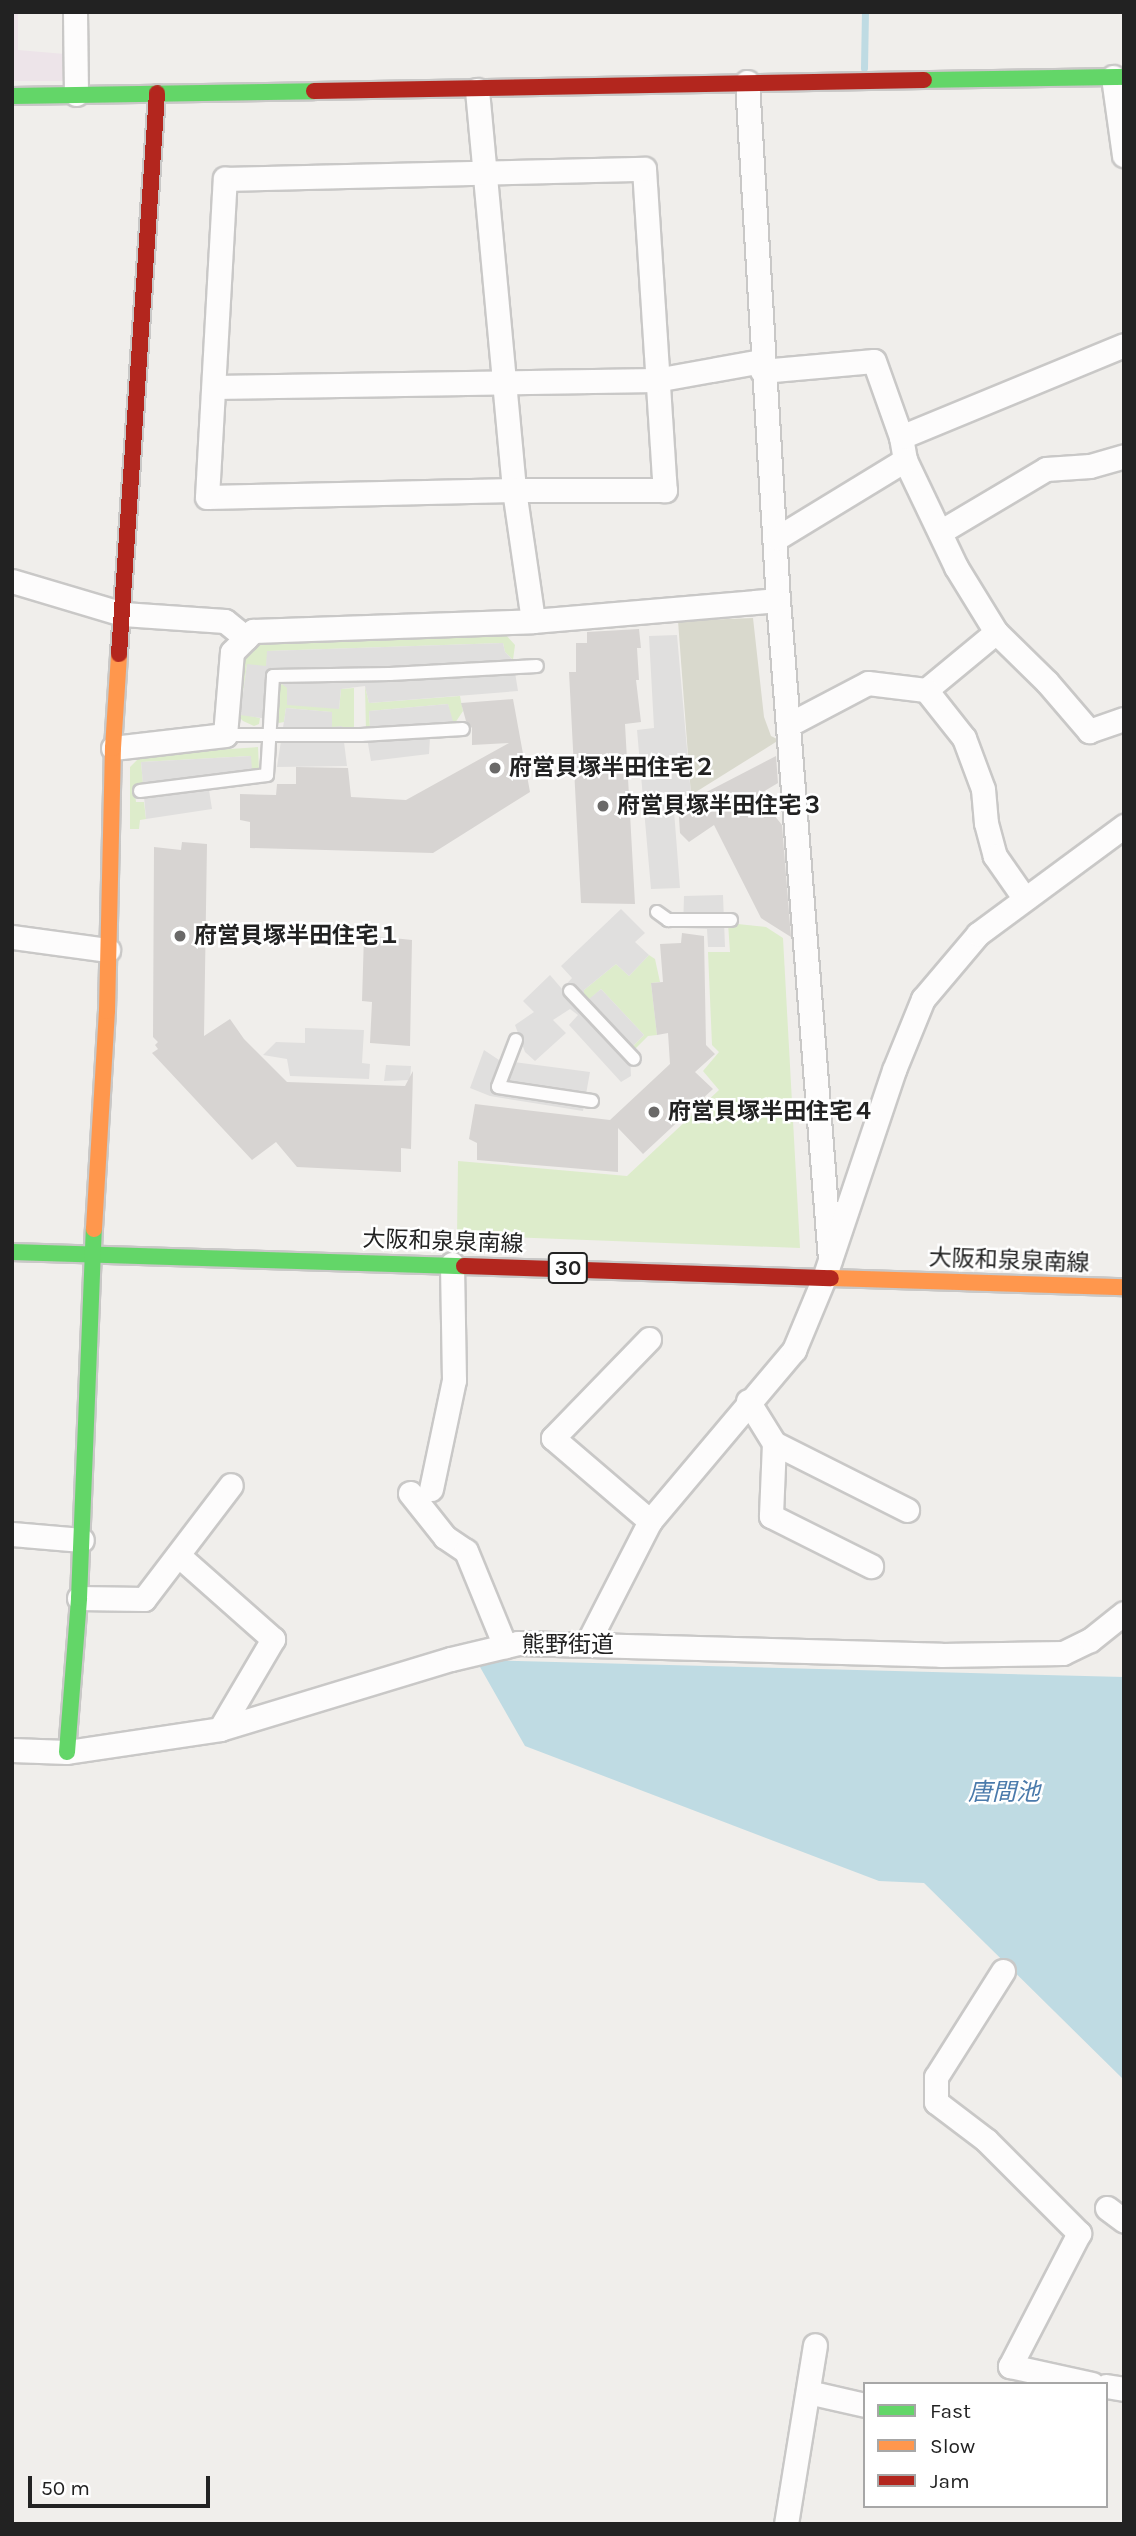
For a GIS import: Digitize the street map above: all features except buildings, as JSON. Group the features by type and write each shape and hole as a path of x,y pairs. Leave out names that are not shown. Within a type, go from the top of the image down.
{"street":[{"path":"75,12 76,94"},
{"path":"12,96 1118,77 1124,155"},
{"path":"747,82 762,366 777,538 778,600 827,1268"},
{"path":"477,90 514,489 533,621"},
{"path":"67,1752 82,1540 108,950 113,748 157,93"},
{"path":"644,169 656,380 665,490 514,489 207,497 225,179 644,169"},
{"path":"901,437 1124,345"},
{"path":"214,387 656,380 762,366 874,361 901,437 905,460 956,568 996,632 1047,682 1089,731 1124,719"},
{"path":"940,532 1046,469 1090,466 1124,456"},
{"path":"777,538 905,460"},
{"path":"12,582 123,614 225,621 246,638"},
{"path":"113,748 225,735 232,652 253,631 533,621 778,600"},
{"path":"926,690 996,632"},
{"path":"788,725 868,683 926,690 964,738 983,789 986,823 995,856 1026,899"},
{"path":"587,1644 650,1521 748,1401 794,1350 827,1268 894,1070 923,999 978,934 1124,826"},
{"path":"12,937 108,950"},
{"name":"大阪和泉泉南線","path":"12,1252 452,1264 827,1268 1124,1287"},
{"path":"452,1264 454,1380 421,1491 446,1537 466,1551 505,1646"},
{"path":"649,1339 553,1438 650,1521"},
{"path":"748,1401 774,1443 907,1510"},
{"path":"774,1443 771,1516 871,1566"},
{"path":"79,1598 144,1599 232,1485"},
{"path":"12,1534 82,1540"},
{"path":"178,1555 274,1639 220,1729"},
{"name":"熊野街道","path":"12,1750 67,1752 220,1729 451,1659 518,1643 941,1655 1063,1653 1090,1640 1124,1613"},
{"path":"1003,1971 936,2077 936,2102 986,2140 1079,2233 1010,2366 1036,2379 1070,2382"},
{"path":"786,2524 815,2345"},
{"path":"808,2392 863,2405"}],"lane":[{"path":"140,792 267,775 273,676 390,674 537,666"},
{"path":"225,735 269,736 463,729"},
{"path":"657,912 668,920 731,920"},
{"path":"570,991 634,1059"},
{"path":"516,1040 498,1087 592,1101"}],"shaded area":[{"path":"12,12 18,12 18,50 65,54 63,81 12,81"},
{"path":"753,618 764,717 771,736 779,740 691,795 678,621"},
{"path":"677,635 691,795 673,798 680,888 651,889 637,730 654,728 649,636"},
{"path":"503,643 505,652 513,660 518,691 369,703 365,686 341,689 339,709 287,705 287,688 282,684 277,687 276,720 240,715 247,664 266,666 267,651"},
{"path":"448,704 457,735 430,738 429,754 371,761 366,732 370,728 369,711"},
{"path":"286,708 332,712 332,727 342,726 347,766 277,767"},
{"path":"251,756 253,784 209,790 212,809 146,819 141,762"},
{"path":"723,895 725,947 708,947 707,929 683,928 684,896"},
{"path":"621,909 645,933 635,942 649,955 629,976 616,964 584,990 584,997 589,999 601,989 644,1035 633,1046 630,1055 631,1076 621,1082 569,1025 578,1015 570,1009 553,1020 566,1033 535,1061 525,1052 515,1025 534,1012 523,1001 550,975 562,989 572,978 561,966"},
{"path":"305,1028 364,1030 362,1063 370,1064 369,1079 290,1076 287,1059 263,1055 276,1042 305,1043"},
{"path":"484,1050 499,1060 590,1072 583,1111 490,1096 470,1088"},
{"path":"386,1065 411,1066 410,1080 384,1081"}],"green space":[{"path":"506,635 515,645 513,660 505,652 503,643 268,651 266,667 247,665 240,714 260,718 259,724 254,726 236,714 242,655 252,645 263,640"},
{"path":"282,684 339,709 341,689 354,688 354,731 331,727 331,712 286,708 284,722 279,723 276,720 277,686"},
{"path":"365,686 369,703 460,696 463,711 455,723 451,720 448,704 369,711 370,728 366,732"},
{"path":"258,747 259,770 251,771 251,756 141,762 143,783 134,786 136,802 144,802 146,819 140,820 139,829 130,829 130,767 142,755"},
{"path":"728,923 766,927 783,938 800,1248 457,1235 458,1161 627,1176 719,1090 703,1071 719,1052 712,1045 708,952 730,952"},
{"path":"649,955 655,959 660,982 651,983 657,1035 648,1036 635,1049 633,1046 644,1035 601,989 590,999 584,997 584,990 616,964 629,976"}],"water":[{"name":"唐間池","path":"476,1660 1124,1677 1124,2080 924,1883 879,1881 525,1746"}],"waterway":[{"path":"864,68 865,12"}],"traffic: fast":[{"path":"924,80 1124,77"},
{"path":"12,96 314,91"},
{"path":"67,1752 79,1598 94,1229"},
{"path":"12,1252 464,1266"}],"traffic: slow":[{"path":"94,1229 107,1011 113,748 119,654"},
{"path":"831,1278 1124,1287"}],"traffic: jam":[{"path":"314,91 924,80"},
{"path":"119,654 157,93"},
{"path":"464,1266 831,1278"}],"place":[{"name":"府営貝塚半田住宅２","path":"495,768"},
{"name":"府営貝塚半田住宅３","path":"603,806"},
{"name":"府営貝塚半田住宅１","path":"180,936"},
{"name":"府営貝塚半田住宅４","path":"654,1112"}]}
